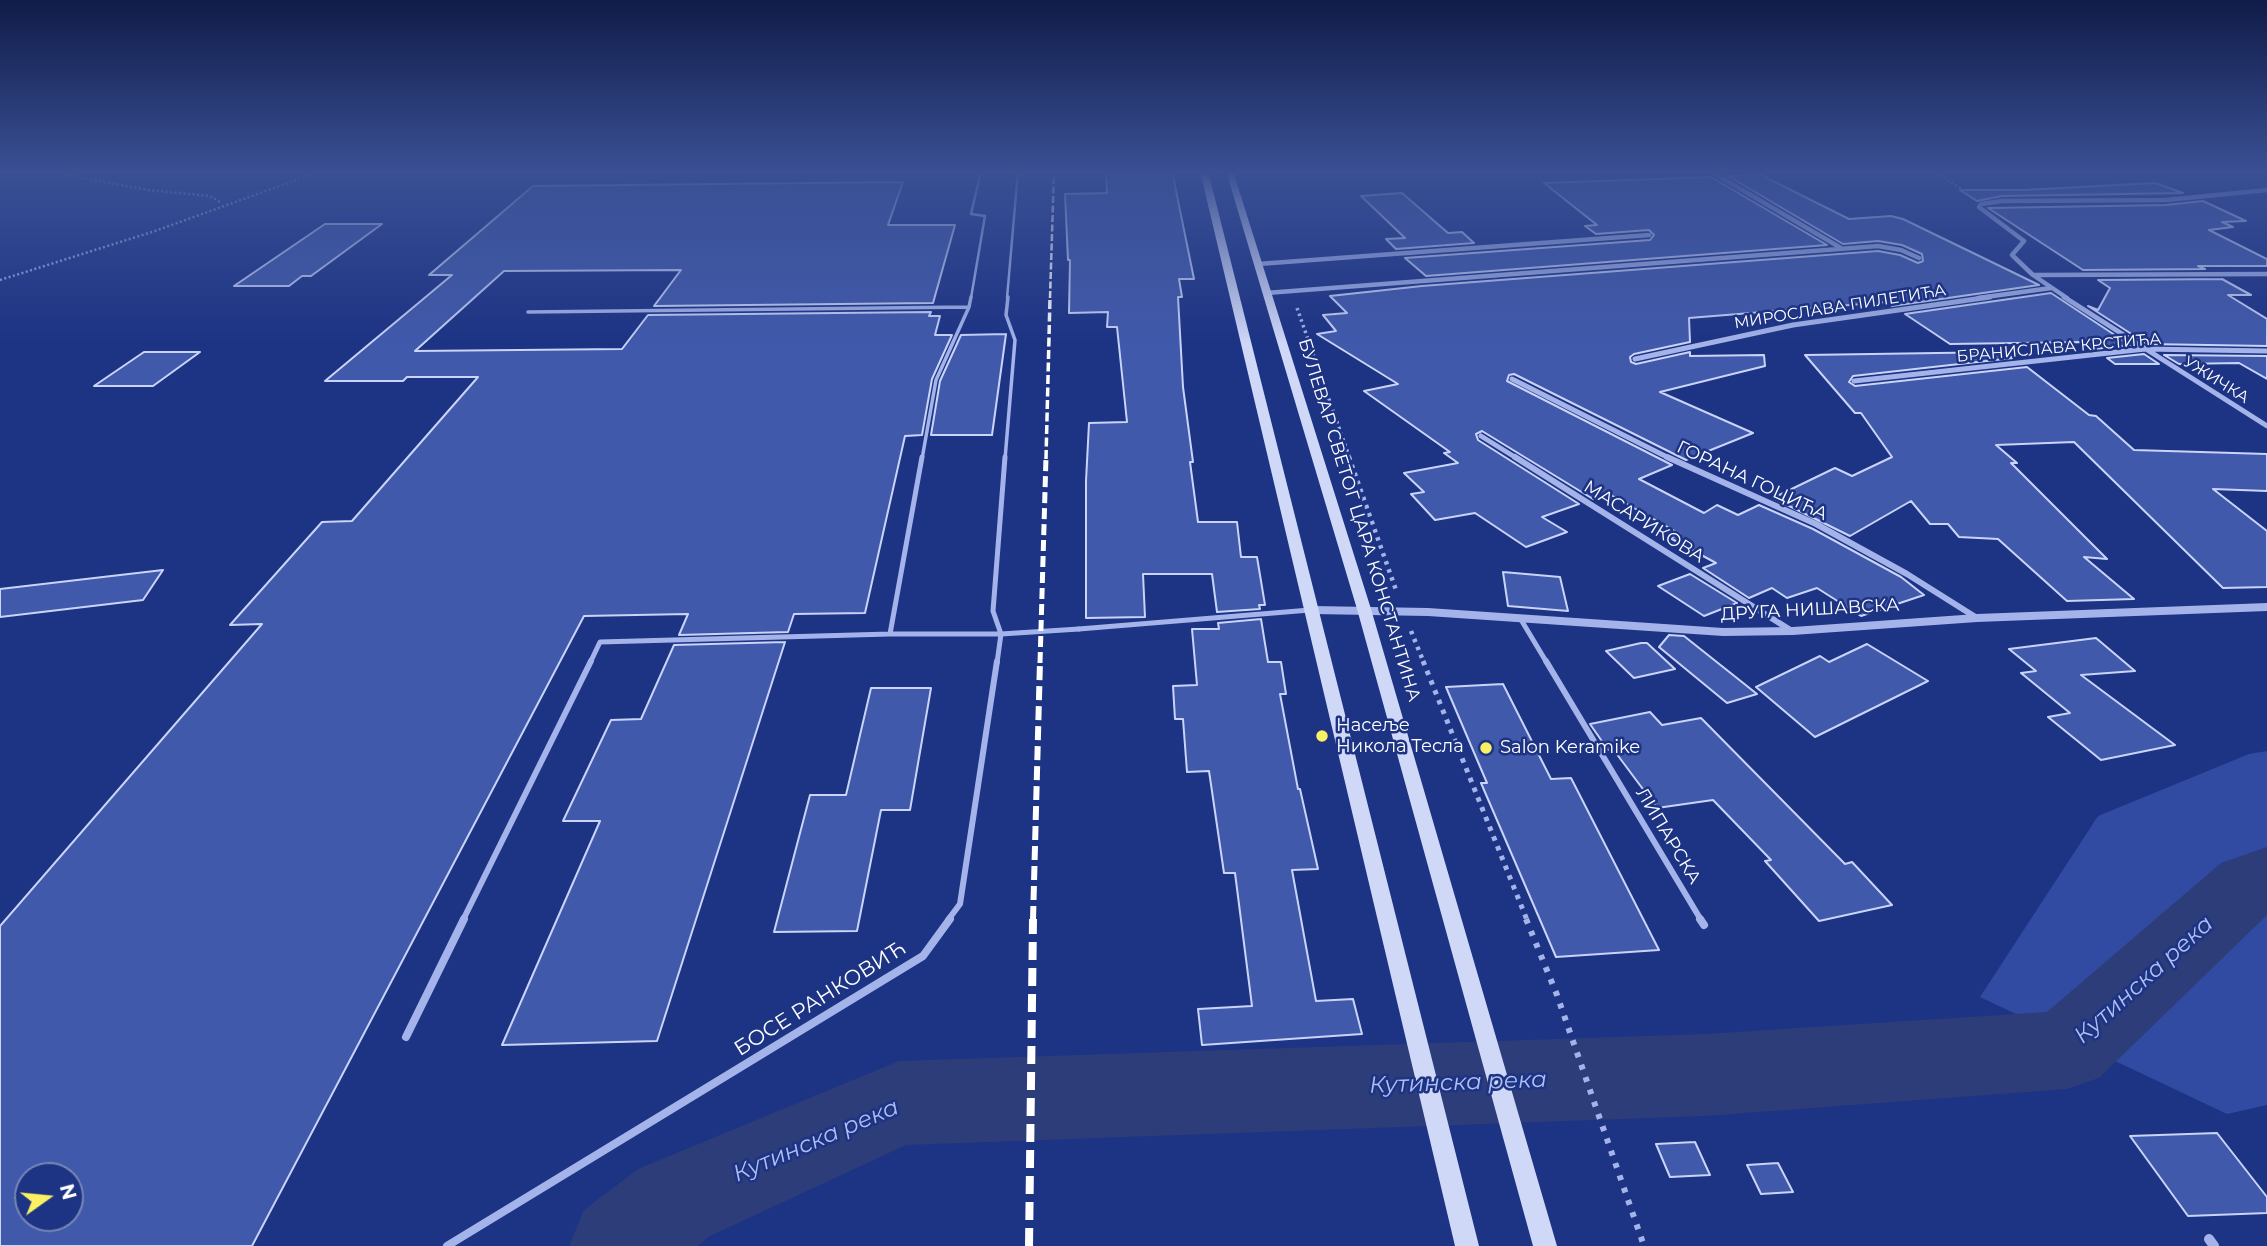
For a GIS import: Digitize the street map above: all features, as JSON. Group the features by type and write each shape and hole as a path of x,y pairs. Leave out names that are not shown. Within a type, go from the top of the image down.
{"main road":[{"path":"1218,229 1467,1246"},
{"name":"БУЛЕВАР СВЕТОГ ЦАРА КОНСТАНТИНА","path":"1247,229 1364,609 1545,1246"}],"street":[{"path":"1809,229 1841,248"},
{"name":"УЖИЧКА","path":"2007,229 2024,241 2012,255 2033,275 2145,349 2265,423"},
{"path":"1258,264 1650,235"},
{"path":"1266,293 1841,248 1890,247 1919,258"},
{"path":"2033,275 2267,274"},
{"name":"МИРОСЛАВА ПИЛЕТИЋА","path":"1635,359 1793,325 2051,288"},
{"name":"БРАНИСЛАВА КРСТИЋА","path":"1854,381 2145,349 2267,351"},
{"name":"ГОРАНА ГОЦИЋА","path":"1512,379 1668,458 1816,524 1907,574 1977,618"},
{"name":"МАСАРИКОВА","path":"1480,436 1793,631"},
{"name":"ДРУГА НИШАВСКА","path":"1313,610 1403,611 1723,632 1793,631 1977,618 2267,607"},
{"path":"1001,634 1079,629"}],"lane":[{"path":"890,634 936,380 969,307 983,229"},
{"path":"406,1037 600,642 890,634 1001,634 993,611 1015,340 1006,315 1013,229"},
{"path":"528,312 969,307"},
{"path":"1079,629 1313,610"},
{"name":"ЛИПАРСКА","path":"1520,618 1704,925"},
{"name":"БОСЕ РАНКОВИЋ","path":"447,1246 923,956 960,904 1001,634"}],"path":[{"path":"0,280 157,229"},
{"path":"1292,291 1403,611 1557,995 1644,1246"}],"shaded area":[{"path":"2267,751 2267,1105 2227,1114 1980,997 2098,816 2249,754"}],"building":[{"path":"317,229 375,229 311,276 302,276 289,286 234,286"},
{"path":"483,229 954,229 933,303 654,306 681,270 504,271 415,351 622,349 648,315 931,312 929,316 940,316 935,335 952,335 932,379 922,435 905,436 865,613 794,614 788,632 679,635 688,614 584,616 252,1246 0,1246 0,926 262,624 230,625 322,522 352,521 478,377 325,381 452,275 429,275"},
{"path":"1067,229 1184,229 1194,279 1179,279 1182,297 1178,297 1183,387 1198,522 1237,522 1241,557 1257,557 1265,605 1259,605 1260,609 1217,612 1212,574 1143,574 1145,617 1086,618 1086,481 1089,423 1127,422 1117,327 1107,327 1108,312 1069,313"},
{"path":"1396,229 1462,232 1474,243 1396,249 1386,239 1405,238"},
{"path":"1589,229 1800,229 1827,245 1426,276 1405,258 1650,240 1654,235 1649,230 1596,234"},
{"path":"1818,229 1924,229 2039,285 1892,306 1887,302 1689,318 1690,342 1634,354 1630,357 1631,362 1636,364 1690,352 1690,356 1764,355 1765,366 1660,392 1753,433 1686,460 1514,374 1509,375 1507,381 1672,465 1639,479 1704,513 1717,505 1738,515 1759,505 1813,529 1901,577 1924,595 1861,616 1817,588 1787,598 1772,588 1749,598 1703,568 1716,563 1670,538 1680,534 1609,494 1593,499 1482,431 1476,434 1478,440 1579,504 1542,517 1567,532 1526,547 1475,513 1435,520 1411,494 1424,492 1404,473 1458,463 1444,453 1450,452 1364,391 1398,384 1317,334 1336,331 1323,315 1347,313 1330,296 1422,286 1878,251 1900,255 1918,263 1923,261 1922,254 1902,245 1878,241 1843,244"},
{"path":"2020,229 2216,229 2209,230 2267,259 2267,266 2083,270"},
{"path":"2222,279 2251,295 2228,295 2267,319 2267,346 2147,344 2088,306 2098,310 2110,288 2098,280"},
{"path":"2051,293 2130,345 2094,349 2083,342 1950,344 1905,314"},
{"path":"1006,334 992,435 931,435 940,381 961,335"},
{"path":"144,352 200,352 153,386 94,386"},
{"path":"2004,352 2013,358 1853,376 1849,382 1855,386 2027,367 2089,415 2096,416 2134,450 2267,454 2267,491 2213,489 2267,531 2267,587 2223,588 2074,442 1996,445 2017,463 2011,463 2107,559 2084,557 2134,599 2067,601 1998,539 1959,537 1948,524 1930,524 1911,501 1850,536 1773,498 1835,468 1852,476 1892,457 1861,413 1855,413 1805,355"},
{"path":"2144,354 2159,364 2115,364 2107,358"},
{"path":"2164,355 2267,356 2267,379 2239,363 2179,364"},
{"path":"163,570 143,600 0,617 0,589"},
{"path":"1503,572 1560,577 1568,611 1508,606"},
{"path":"1690,574 1737,603 1704,616 1658,586"},
{"path":"1261,619 1268,662 1281,662 1286,694 1280,694 1298,789 1318,869 1292,870 1316,1001 1353,999 1362,1034 1202,1045 1198,1009 1252,1006 1235,873 1224,873 1209,771 1187,772 1183,719 1175,719 1173,686 1197,685 1192,629 1219,629 1218,623"},
{"path":"1669,635 1684,636 1757,694 1727,703 1659,647"},
{"path":"2096,638 2135,671 2081,675 2175,745 2101,760 2048,717 2070,713 2021,673 2036,671 2009,649"},
{"path":"785,642 657,1041 502,1045 600,821 563,821 611,720 641,719 674,645"},
{"path":"1647,643 1675,669 1634,678 1606,651"},
{"path":"1867,644 1928,681 1815,737 1756,687 1820,656 1829,662"},
{"path":"1503,684 1551,779 1571,778 1659,950 1556,957 1481,783 1487,783 1446,687"},
{"path":"871,688 931,688 910,810 881,810 857,931 774,932 810,795 846,795"},
{"path":"1650,712 1662,725 1701,718 1845,864 1852,862 1892,905 1819,921 1765,861 1771,860 1713,800 1657,808 1613,749 1608,750 1590,724"},
{"path":"2217,1133 2267,1197 2267,1213 2188,1216 2130,1136"},
{"path":"1695,1142 1710,1175 1670,1177 1656,1144"},
{"path":"1778,1163 1793,1192 1761,1194 1747,1165"}],"waterway":[{"name":"Кутинска река","path":"620,1246 673,1203 899,1103 1705,1075 2067,1050 2249,884 2267,877"}],"railway":[{"path":"1050,298 1052,229"},
{"path":"1046,459 1050,297"},
{"path":"1040,663 1046,457"},
{"path":"1033,920 1040,661"},
{"path":"1029,1246 1033,919"}],"place":[{"name":"Насеље Никола Тесла","path":"1322,736"},
{"name":"Salon Keramike","path":"1486,748"}]}
